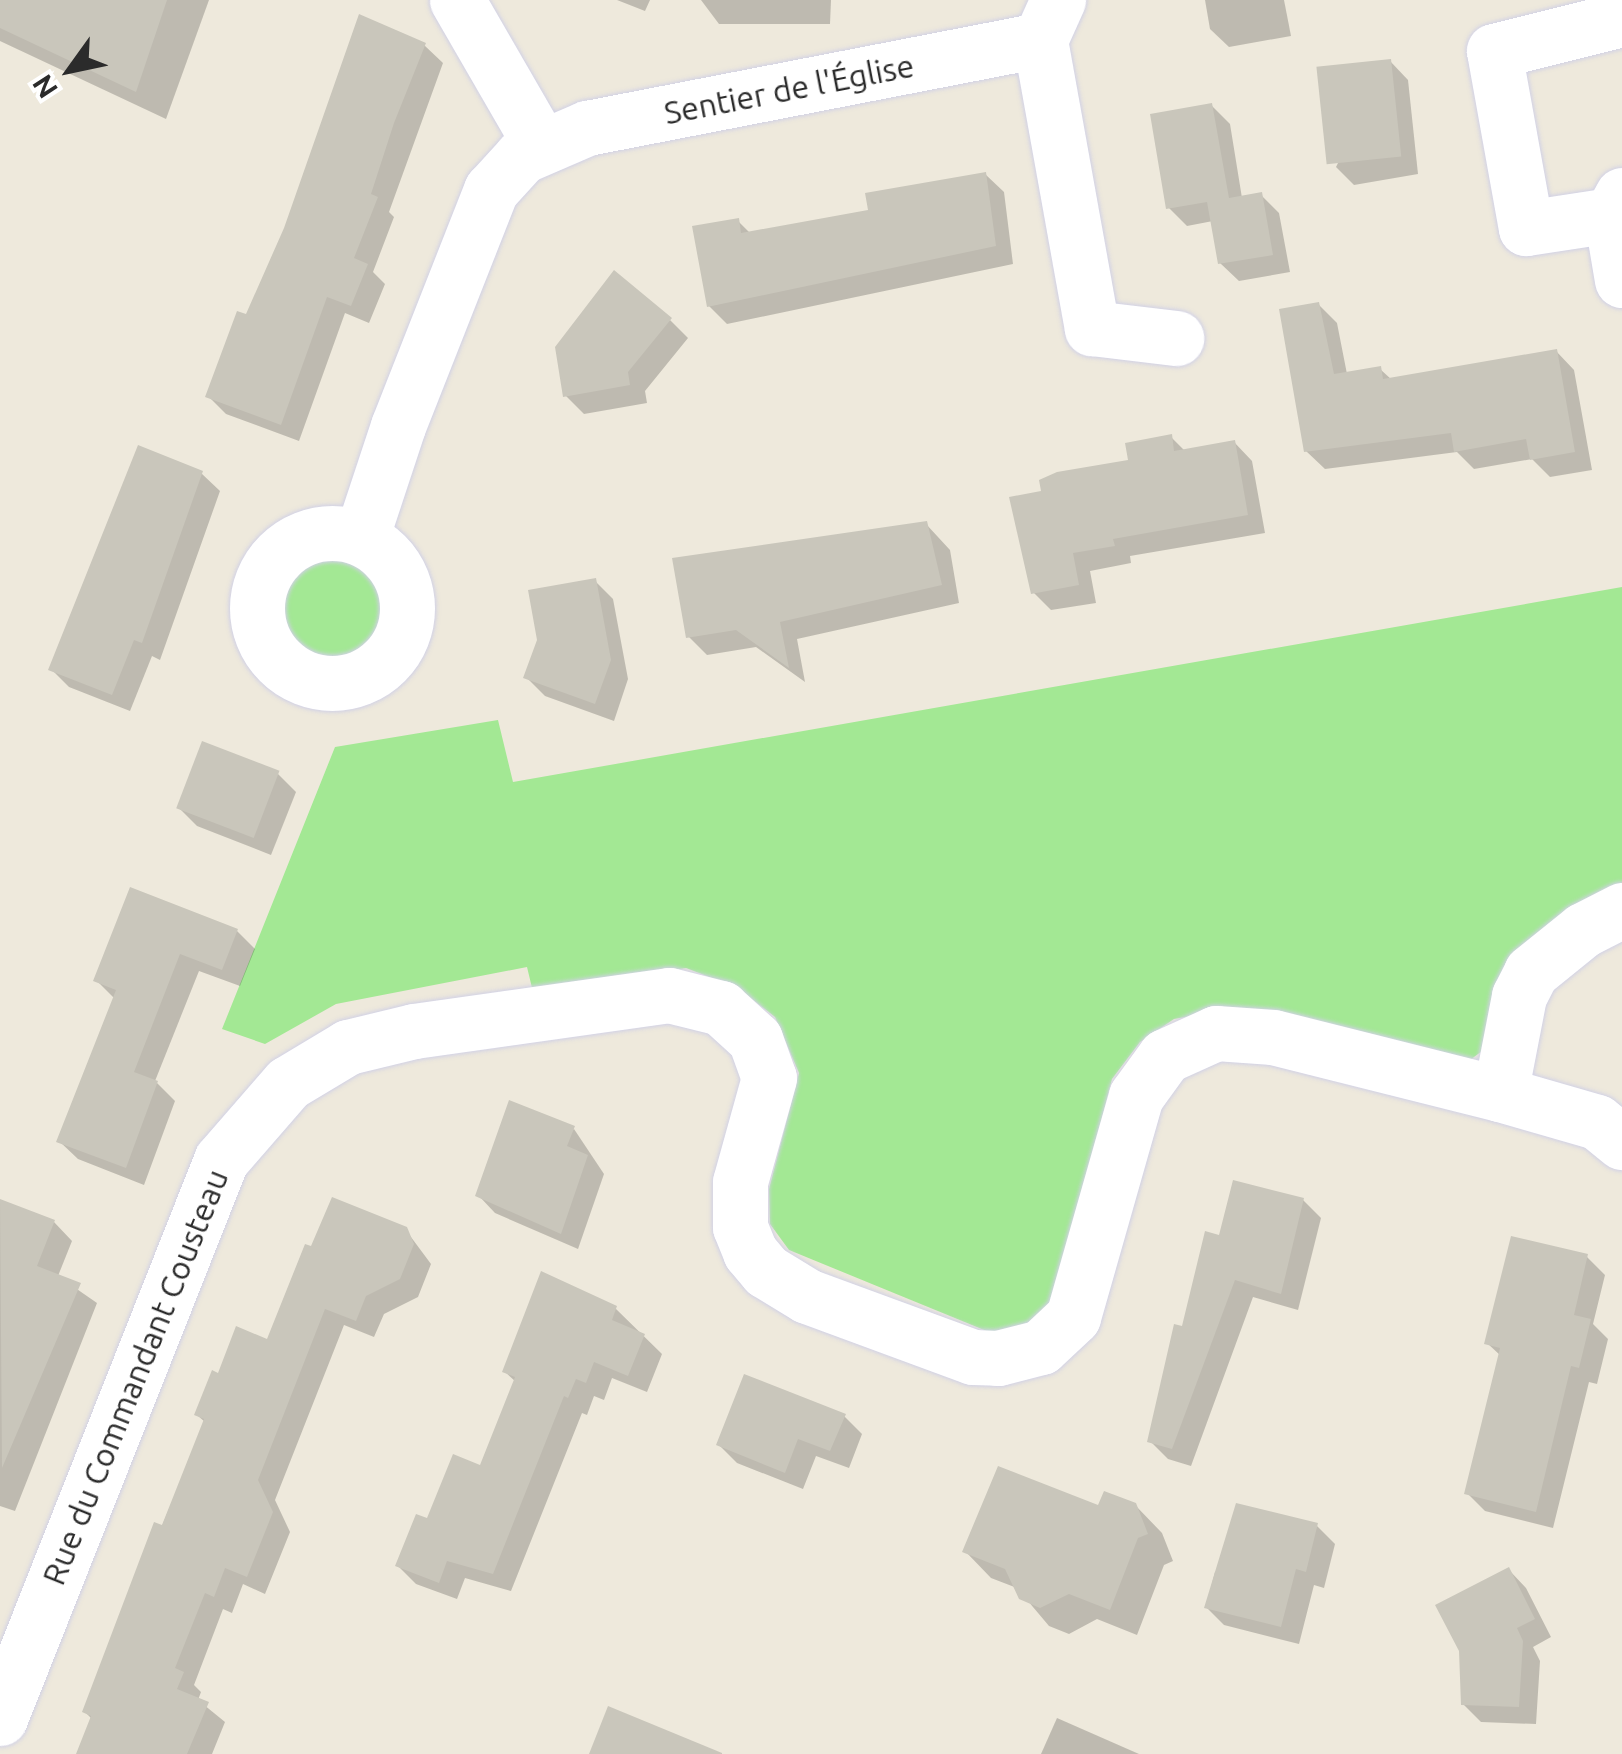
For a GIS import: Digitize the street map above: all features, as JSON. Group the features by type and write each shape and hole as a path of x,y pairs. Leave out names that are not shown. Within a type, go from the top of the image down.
{"street":[{"path":"457,0 540,144"},
{"name":"Sentier de l'Église","path":"361,538 398,426 491,190 540,144 587,128 1049,20 1092,328 1176,338"},
{"path":"1622,20 1494,51 1526,228 1616,205 1622,280"},
{"path":"1500,1094 1520,996 1531,972 1583,930 1622,910"},
{"name":"Rue du Commandant Cousteau","path":"0,1718 221,1160 288,1083 348,1048 414,1031 669,995 721,1008 755,1039 768,1078 740,1182 740,1227 750,1252 766,1271 807,1296 973,1357 998,1358 1041,1347 1073,1316 1136,1096 1146,1075 1187,1042 1244,1032 1500,1094 1597,1122 1622,1142"}],"green space":[{"path":"332,548 355,552 375,565 388,585 392,608 388,631 375,651 355,664 332,668 309,664 289,651 276,631 272,608 276,585 289,565 309,552"},
{"path":"1622,587 1622,889 1494,1042 1466,1063 1235,1008 1174,1019 1140,1042 1112,1079 1060,1284 1049,1310 1014,1332 989,1332 789,1250 770,1224 769,1189 799,1073 775,1017 738,988 686,968 533,992 527,967 336,1004 265,1044 222,1029 335,747 498,720 513,782"}],"building":[{"path":"0,0 167,0 136,92 0,28"},
{"path":"359,14 426,43 394,123 371,194 378,197 354,258 368,264 351,306 327,297 281,425 205,397 237,311 246,314 284,228"},
{"path":"1391,59 1401,156 1327,164 1316,67"},
{"path":"1212,103 1229,198 1262,192 1273,255 1218,264 1207,202 1166,209 1150,114"},
{"path":"986,172 996,246 707,307 692,226 739,218 741,233 868,210 865,193"},
{"path":"614,270 672,318 628,372 630,385 563,397 555,347"},
{"path":"1319,302 1334,374 1381,366 1383,379 1557,349 1575,452 1530,460 1526,439 1454,452 1451,433 1304,452 1279,309"},
{"path":"1172,434 1174,451 1235,440 1248,515 1113,539 1115,546 1073,553 1079,585 1031,594 1009,497 1041,491 1039,480 1057,472 1128,460 1125,443"},
{"path":"138,445 203,471 142,643 134,640 112,695 48,670"},
{"path":"927,521 942,585 780,622 789,668 736,630 686,638 672,558"},
{"path":"596,578 611,660 595,704 523,678 537,640 528,590"},
{"path":"202,741 279,771 254,838 176,808"},
{"path":"130,887 238,929 222,970 180,954 134,1072 158,1081 126,1168 56,1142 116,990 93,981"},
{"path":"509,1100 575,1126 567,1146 588,1155 561,1234 475,1196"},
{"path":"1233,1180 1304,1198 1281,1294 1235,1280 1172,1449 1147,1442 1174,1324 1182,1326 1205,1231 1219,1235"},
{"path":"332,1197 407,1227 414,1244 400,1279 366,1296 356,1321 325,1309 258,1480 273,1512 247,1577 225,1568 214,1597 205,1593 175,1668 184,1672 177,1689 209,1702 187,1754 76,1754 91,1716 82,1712 154,1522 162,1525 204,1419 194,1415 212,1370 218,1373 236,1326 267,1339 305,1244 311,1246"},
{"path":"0,1199 55,1220 37,1266 81,1283 2,1468"},
{"path":"1511,1236 1588,1254 1574,1315 1591,1319 1579,1368 1571,1366 1536,1512 1464,1494 1500,1348 1484,1344"},
{"path":"541,1271 617,1306 612,1320 645,1334 628,1376 594,1362 586,1383 576,1379 568,1398 564,1396 493,1574 447,1561 439,1583 395,1566 416,1514 427,1518 453,1454 480,1465 515,1377 502,1372"},
{"path":"744,1374 846,1414 830,1451 798,1439 785,1473 716,1445"},
{"path":"998,1466 1098,1505 1104,1491 1136,1503 1148,1534 1138,1538 1110,1610 1069,1594 1040,1608 1019,1599 1005,1569 962,1552"},
{"path":"1236,1503 1318,1523 1306,1572 1296,1569 1281,1627 1204,1608"},
{"path":"1509,1567 1535,1619 1517,1628 1523,1641 1519,1707 1461,1705 1459,1651 1435,1605"},
{"path":"608,1706 722,1753 722,1754 589,1754"}]}
